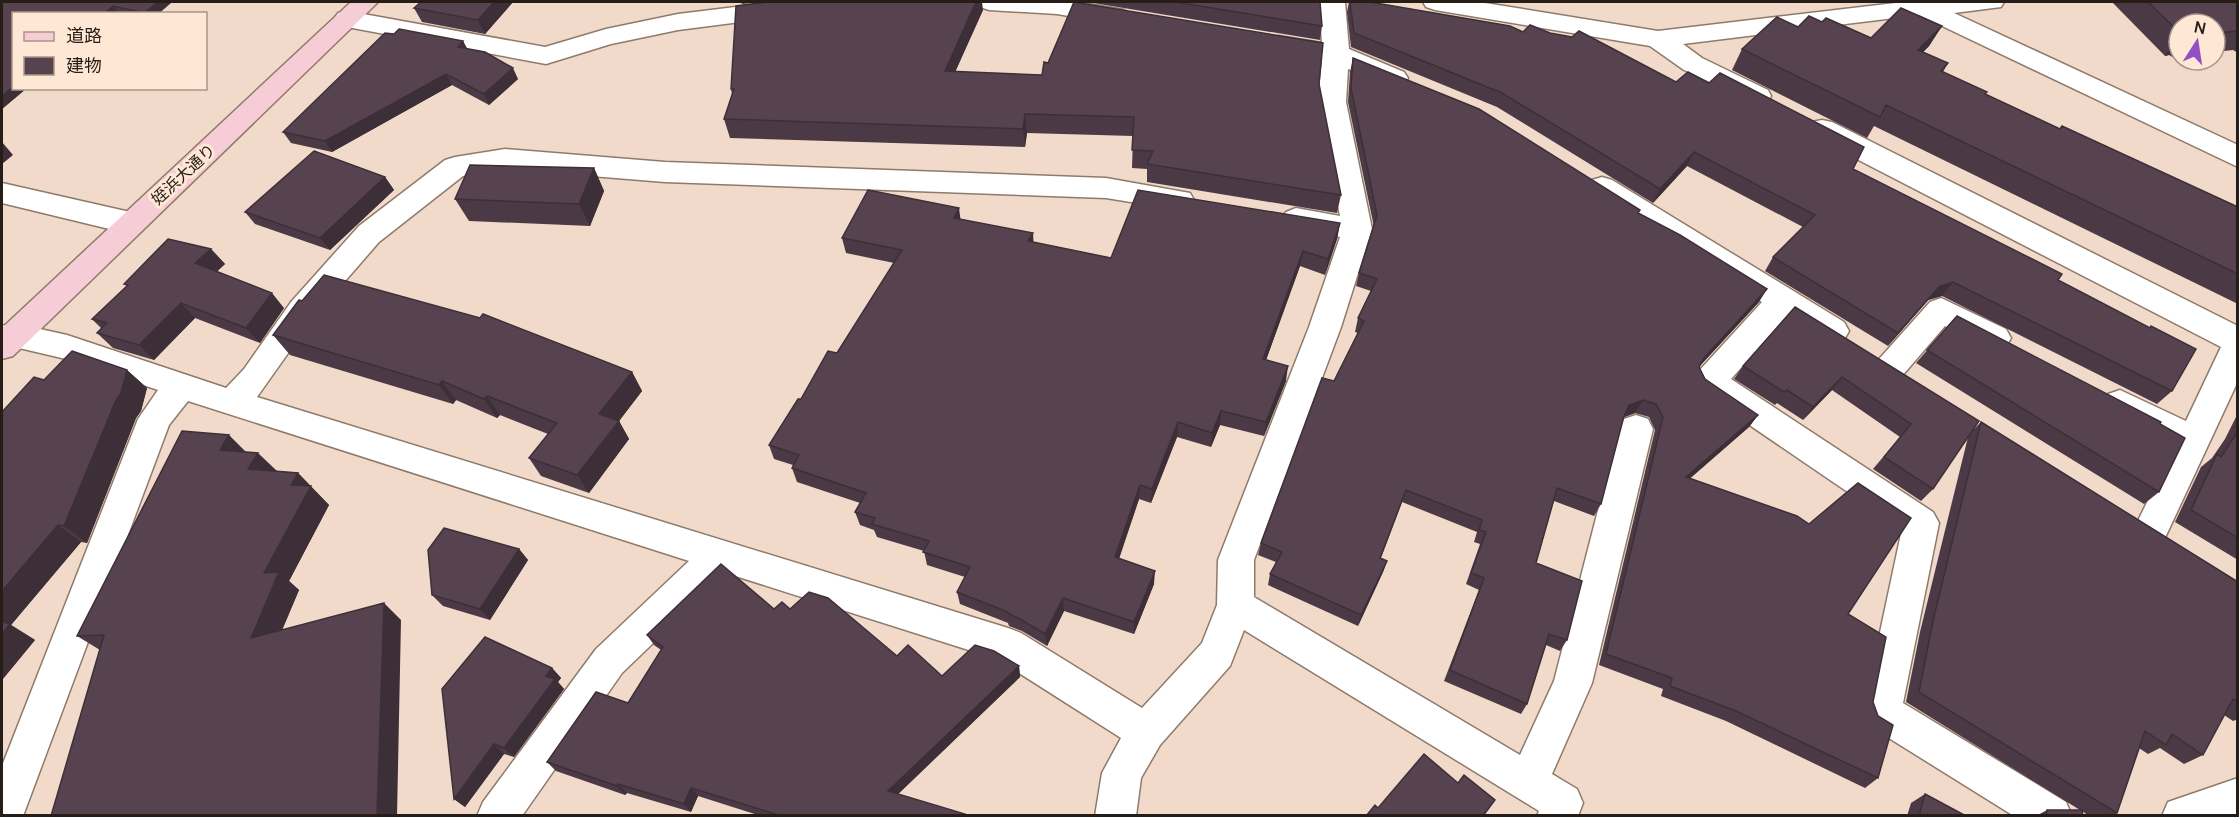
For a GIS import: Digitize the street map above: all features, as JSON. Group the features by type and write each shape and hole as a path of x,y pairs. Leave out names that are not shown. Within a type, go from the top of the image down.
{"main road":[{"name":"姪浜大通り","path":"7,341 356,10"}],"street":[{"path":"356,10 546,56 606,37 668,24 834,2"},
{"path":"989,2 1057,6 1138,20"},
{"path":"1114,816 1122,773 1146,732 1217,654 1235,605 1236,560 1325,327 1357,229 1332,102 1336,54 1332,2"},
{"path":"1435,2 1541,11 1658,39 1923,7 1992,2"},
{"path":"1923,7 2238,157"},
{"path":"1658,39 1693,63 2238,343 2151,529"},
{"path":"1254,40 1336,54 1422,89"},
{"path":"232,403 255,378 302,310 369,234 455,167 505,159 665,172 1106,188 1209,205"},
{"path":"1575,170 1881,361 1941,310 2025,354"},
{"path":"2,193 130,223"},
{"path":"1266,214 1357,229"},
{"path":"1782,300 1709,381 1921,523 1882,712 2052,816"},
{"path":"7,341 67,347 232,403 1008,645 1146,732"},
{"path":"2,816 155,419 181,385"},
{"path":"2099,392 2193,441"},
{"path":"1528,782 1573,683 1636,429"},
{"path":"497,816 609,661 720,555"},
{"path":"1235,605 1563,803 1557,816"},
{"path":"2182,816 2238,798"}],"building":[{"path":"2,2 158,2 145,12 113,6 106,12 12,12 12,88 2,96"},
{"path":"421,2 494,2 478,20 414,8"},
{"path":"768,2 976,2 945,71 1042,75 1044,62 1048,63 1074,2 1323,43 1319,84 1341,195 1147,164 1153,151 1132,150 1134,117 1025,114 1023,129 724,119 734,89 731,89 736,6"},
{"path":"1175,2 1320,2 1322,26"},
{"path":"1350,2 1370,2 1510,26 1523,32 1530,25 1550,33 1572,37 1579,31 1676,82 1688,72 1709,83 1720,73 1864,147 1853,169 2062,274 2058,280 2196,349 2172,391 1953,282 1939,287 1898,333 1773,257 1815,215 1694,152 1660,189 1502,93 1354,33"},
{"path":"2148,2 2238,2 2238,31 2227,32 2227,12 2167,12 2167,20"},
{"path":"1901,8 1942,26 1918,50 1948,63 1941,71 2060,129 2062,126 2238,207 2238,274 1886,105 1880,117 1742,49 1777,17 1798,27 1809,16 1822,22 1826,18 1871,38"},
{"path":"399,29 463,41 458,47 485,52 513,68 484,94 446,74 325,141 283,132 385,33 394,34"},
{"path":"1353,58 1479,109 1640,210 1638,213 1680,235 1767,289 1704,358 1699,367 1705,379 1758,415 1686,477 1797,516 1809,524 1858,483 1911,518 1848,614 1886,637 1873,702 1878,716 1893,725 1878,778 1736,711 1670,686 1672,678 1606,654 1663,417 1656,404 1643,400 1629,405 1624,416 1601,504 1557,488 1536,563 1582,581 1567,640 1549,634 1527,704 1450,670 1484,578 1471,573 1486,532 1479,530 1482,520 1406,490 1380,558 1387,561 1361,615 1270,574 1282,552 1261,543 1322,378 1334,381 1364,321 1358,318 1377,279 1359,273 1377,215 1351,88"},
{"path":"314,151 385,177 320,238 245,212"},
{"path":"470,165 594,168 579,204 455,199"},
{"path":"868,190 959,208 954,218 1033,233 1028,241 1111,258 1138,190 1340,223 1328,259 1303,251 1263,359 1288,366 1266,422 1221,411 1212,433 1178,422 1152,489 1140,485 1115,557 1155,571 1134,622 1063,598 1045,634 1008,612 957,592 970,567 923,552 929,541 872,524 875,518 855,512 866,493 792,468 799,455 769,445 798,399 801,399 828,351 837,353 902,250 842,238"},
{"path":"168,239 211,249 195,263 272,293 246,328 181,303 139,345 97,333 107,323 92,319 128,285 124,284"},
{"path":"324,275 480,318 483,314 632,372 599,414 619,421 577,475 529,458 557,423 487,396 484,399 442,381 439,385 273,335 299,300 302,301"},
{"path":"1795,307 1979,421 1933,489 1884,457 1911,424 1842,377 1813,407 1743,366"},
{"path":"1957,316 2161,422 2160,424 2185,438 2159,492 1927,350"},
{"path":"72,351 127,370 121,393 116,400 64,526 58,525 2,591 2,412 34,377 44,380"},
{"path":"1981,422 2238,582 2238,702 2233,699 2203,755 2172,734 2166,745 2145,731 2117,813 1919,692 1933,621"},
{"path":"182,431 229,435 220,450 258,453 248,469 298,473 291,485 311,486 264,573 279,572 251,638 384,603 377,816 51,816 104,635 77,636"},
{"path":"2238,431 2238,538 2191,510 2217,454 2221,457"},
{"path":"444,528 519,549 480,609 432,595 428,550"},
{"path":"721,564 774,609 782,602 790,609 809,592 828,598 897,656 908,645 942,676 975,645 994,651 1019,666 888,791 965,814 963,816 782,816 691,788 684,804 618,784 617,786 547,762 596,692 628,703 663,647 647,635"},
{"path":"2,622 10,624 2,634"},
{"path":"485,637 552,668 546,676 555,679 504,748 494,744 454,799 442,689"},
{"path":"1424,754 1458,783 1464,775 1495,800 1483,816 1366,816 1375,805 1378,808"},
{"path":"1925,794 1966,816 1919,816"},
{"path":"2047,810 2082,810 2083,816 2046,816"}]}
